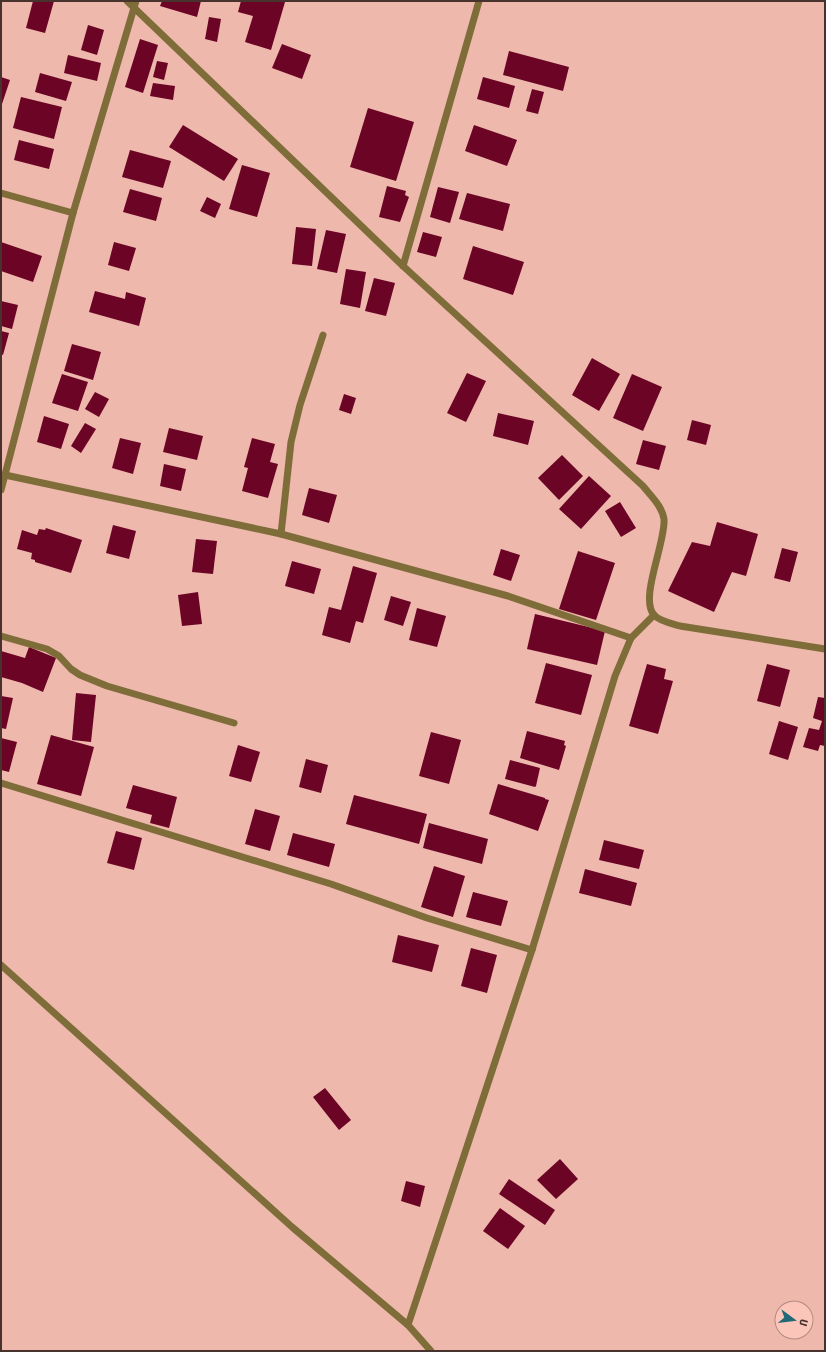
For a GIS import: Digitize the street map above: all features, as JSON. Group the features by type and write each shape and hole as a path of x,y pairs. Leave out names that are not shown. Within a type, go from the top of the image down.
{"street":[{"path":"127,1 135,4 403,266 643,486 659,506 664,519 662,539 651,579 650,605 654,615 667,622 680,626 825,648"},
{"path":"403,266 479,1"},
{"path":"1,490 73,213 135,4"},
{"path":"1,193 73,213"},
{"path":"281,534 291,442 300,405 323,335"},
{"path":"5,476 281,534 508,596 631,638"},
{"path":"408,1325 532,950 615,676 631,638 654,615"},
{"path":"1,636 47,649 59,656 80,675 108,686 234,723"},
{"path":"1,782 331,884 427,918 532,950"},
{"path":"1,965 292,1227 408,1325 431,1351"}],"building":[{"path":"33,1 54,1 45,33 26,28"},
{"path":"162,1 201,1 197,17 160,6"},
{"path":"241,1 285,2 271,50 245,42 253,16 238,12"},
{"path":"209,17 221,19 217,42 205,39"},
{"path":"88,25 104,30 97,55 81,50"},
{"path":"140,39 158,45 143,93 125,87"},
{"path":"282,44 311,55 302,79 272,68"},
{"path":"509,51 569,67 563,91 503,75"},
{"path":"68,55 101,63 97,81 64,73"},
{"path":"157,61 168,63 164,80 153,77"},
{"path":"40,73 72,82 66,101 35,92"},
{"path":"1,77 10,80 1,107"},
{"path":"483,77 515,86 509,108 477,99"},
{"path":"153,83 175,86 173,100 150,96"},
{"path":"532,89 544,92 538,114 526,111"},
{"path":"21,97 62,107 54,139 13,128"},
{"path":"368,108 414,122 396,181 350,167"},
{"path":"183,125 238,159 224,181 169,147"},
{"path":"474,125 517,140 507,166 465,151"},
{"path":"19,140 54,149 49,169 14,160"},
{"path":"130,150 171,161 163,188 122,177"},
{"path":"242,165 270,173 257,217 229,209"},
{"path":"387,186 406,191 405,195 409,197 400,222 379,217"},
{"path":"438,187 459,192 450,223 430,217"},
{"path":"130,189 162,198 156,221 123,212"},
{"path":"467,193 510,204 503,231 459,219"},
{"path":"207,197 221,204 215,218 200,211"},
{"path":"296,227 316,229 312,266 292,264"},
{"path":"326,230 346,234 337,273 317,269"},
{"path":"423,232 442,237 436,257 417,252"},
{"path":"1,242 42,256 33,282 1,271"},
{"path":"114,242 136,248 129,271 108,265"},
{"path":"473,246 524,262 513,295 463,279"},
{"path":"346,269 366,272 360,308 340,304"},
{"path":"374,278 395,283 386,316 365,311"},
{"path":"95,291 125,299 126,292 146,298 139,326 89,312"},
{"path":"1,301 18,305 12,329 1,326"},
{"path":"1,331 9,333 3,355 1,354"},
{"path":"72,344 101,352 93,380 64,371"},
{"path":"592,358 620,374 599,411 572,395"},
{"path":"467,373 486,381 466,422 447,413"},
{"path":"62,374 88,382 78,411 52,403"},
{"path":"632,374 662,387 643,431 613,418"},
{"path":"95,392 109,399 99,417 85,409"},
{"path":"344,394 356,398 351,414 339,410"},
{"path":"498,413 534,421 528,445 493,436"},
{"path":"44,416 69,424 61,449 37,442"},
{"path":"692,420 711,425 706,445 687,440"},
{"path":"85,423 96,429 81,453 71,446"},
{"path":"169,428 203,436 197,460 163,452"},
{"path":"120,438 141,443 133,474 112,468"},
{"path":"252,438 275,444 270,462 278,464 268,498 242,491 248,468 244,467"},
{"path":"643,440 666,446 659,470 636,464"},
{"path":"562,455 583,476 559,500 538,478"},
{"path":"164,464 186,469 181,491 160,486"},
{"path":"589,476 611,496 581,529 559,509"},
{"path":"309,488 337,495 329,523 302,515"},
{"path":"620,502 636,528 621,537 605,511"},
{"path":"717,522 758,534 746,576 732,572 714,612 668,591 692,542 710,546"},
{"path":"113,525 136,531 129,559 106,553"},
{"path":"46,528 82,540 71,573 35,562 35,560 31,559 32,553 17,549 22,530 37,535 39,529 45,530"},
{"path":"196,539 217,541 213,574 192,572"},
{"path":"782,548 798,552 790,582 774,578"},
{"path":"501,549 520,555 511,581 493,575"},
{"path":"578,551 615,563 596,620 559,609"},
{"path":"292,561 321,569 314,594 285,586"},
{"path":"353,566 377,573 363,623 356,621 350,643 322,635 329,607 341,610"},
{"path":"198,592 202,624 182,626 178,595"},
{"path":"391,596 411,602 403,626 384,620"},
{"path":"417,608 446,616 437,647 409,640"},
{"path":"535,614 605,631 597,665 527,649"},
{"path":"29,647 56,658 43,692 22,683 1,677 1,651 25,658"},
{"path":"546,663 592,675 581,715 535,703"},
{"path":"647,664 666,669 664,679 673,681 658,734 629,726"},
{"path":"767,664 790,670 780,707 757,701"},
{"path":"76,693 96,695 91,742 72,740"},
{"path":"1,696 13,698 6,729 1,728"},
{"path":"818,697 825,698 825,746 820,745 818,751 803,747 809,728 819,730 822,721 813,718"},
{"path":"779,721 798,727 788,760 769,754"},
{"path":"527,731 565,741 564,745 566,746 559,770 520,758"},
{"path":"431,732 461,740 449,784 419,776"},
{"path":"51,735 94,747 81,796 37,784"},
{"path":"1,738 17,742 9,772 1,770"},
{"path":"238,745 260,752 251,782 229,776"},
{"path":"306,759 328,765 321,793 299,787"},
{"path":"510,760 540,768 535,787 505,779"},
{"path":"498,784 549,800 538,831 489,814"},
{"path":"133,785 177,797 169,828 150,823 152,815 126,808"},
{"path":"354,795 427,814 419,844 346,824"},
{"path":"255,809 280,816 270,851 245,844"},
{"path":"429,823 488,839 482,864 423,848"},
{"path":"116,831 142,838 134,870 107,863"},
{"path":"293,833 335,844 329,867 287,855"},
{"path":"604,840 644,850 639,869 599,860"},
{"path":"434,866 465,876 453,917 421,907"},
{"path":"585,869 637,883 631,906 579,893"},
{"path":"473,892 508,901 501,926 466,917"},
{"path":"398,935 439,945 432,972 392,962"},
{"path":"471,948 497,955 487,993 461,986"},
{"path":"325,1088 351,1120 339,1130 313,1097"},
{"path":"560,1159 578,1179 556,1199 537,1180"},
{"path":"509,1179 555,1210 545,1225 499,1194"},
{"path":"406,1181 425,1186 420,1207 401,1201"},
{"path":"500,1208 525,1226 508,1249 483,1231"}]}
